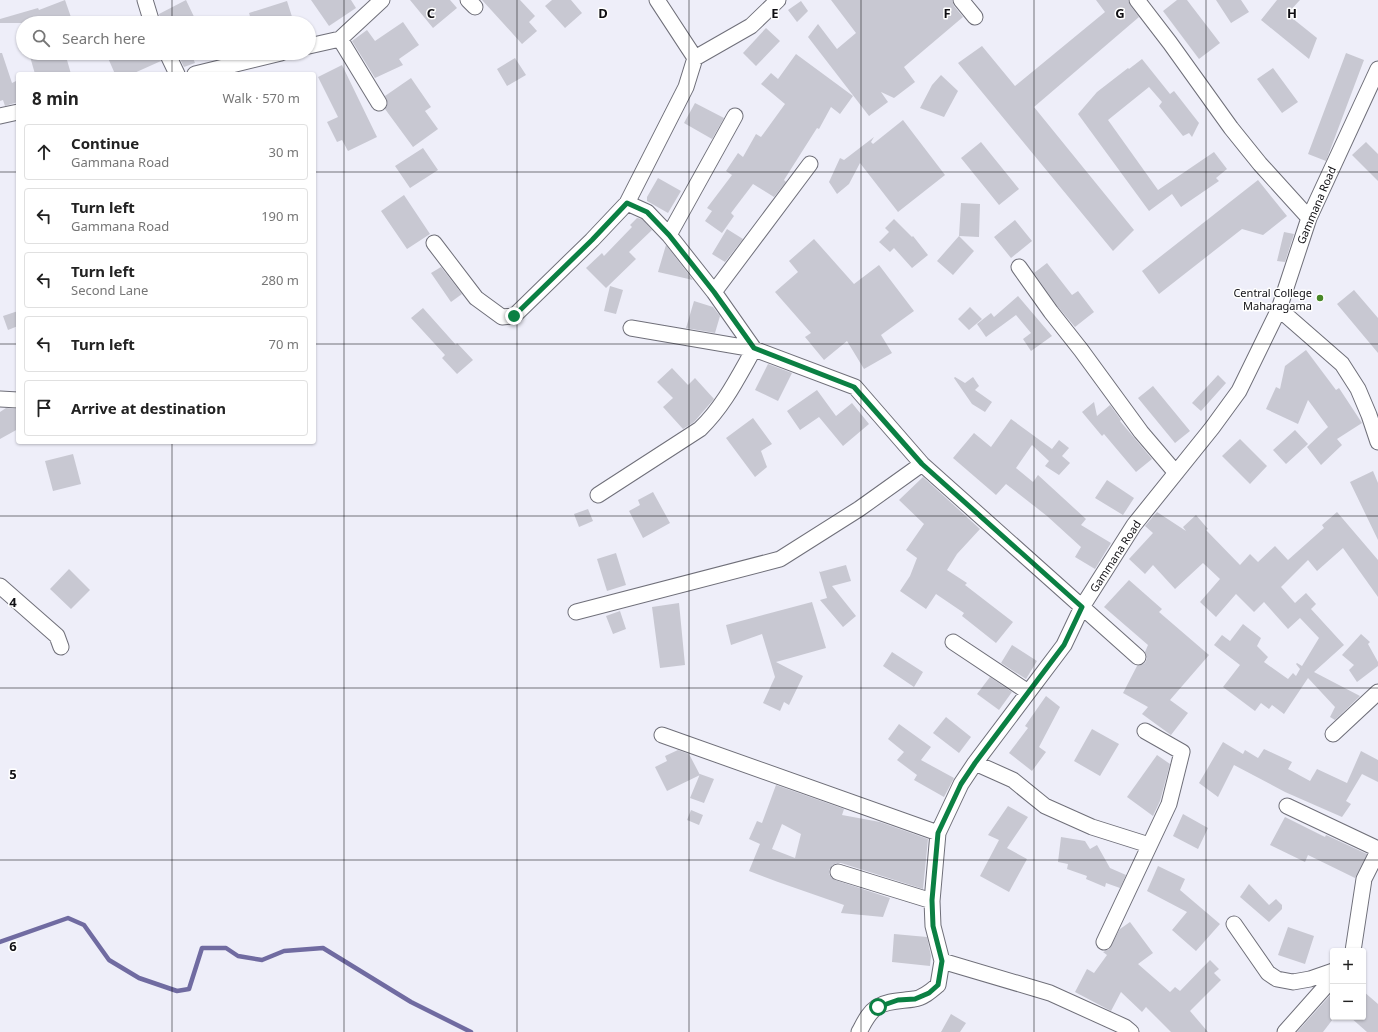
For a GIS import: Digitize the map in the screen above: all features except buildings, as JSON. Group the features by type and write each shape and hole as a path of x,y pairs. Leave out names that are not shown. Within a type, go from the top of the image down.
{"street":[{"path":"145,0 150,16"},
{"path":"316,44 340,39 382,0"},
{"path":"657,0 695,58"},
{"path":"434,243 476,298 502,317 514,316 592,240 627,203 686,87 695,58 751,26 778,0"},
{"path":"961,0 976,17"},
{"path":"1137,0 1250,152 1309,218"},
{"path":"340,39 380,103"},
{"path":"170,60 176,72"},
{"path":"203,72 253,60"},
{"name":"Gammana Road","path":"859,1032 867,1017 878,1007 898,1000 915,999 929,993 938,985 942,961 933,926 932,900 938,833 961,784 975,763 1064,645 1082,607 1134,525 1212,428 1239,391 1279,309 1309,218 1378,69"},
{"path":"0,116 16,112"},
{"path":"669,235 735,116"},
{"path":"714,292 810,164"},
{"path":"627,203 647,212 669,235 714,292 754,348"},
{"path":"1019,267 1141,432 1176,473"},
{"path":"1279,309 1342,364 1358,389 1378,442"},
{"path":"632,328 754,348 854,387 922,464 1138,656"},
{"path":"598,495 700,429 728,397 754,348"},
{"path":"0,400 16,400"},
{"path":"576,612 780,559 859,509 922,464"},
{"path":"0,586 57,636 61,647"},
{"path":"953,642 1028,692"},
{"path":"1333,734 1378,692"},
{"path":"1104,942 1168,804 1182,752 1145,731"},
{"path":"662,735 938,833"},
{"path":"975,763 1013,780 1046,806 1092,827 1149,845"},
{"path":"1287,806 1378,850 1364,879 1353,948"},
{"path":"838,872 932,900"},
{"path":"1234,924 1268,973 1277,980 1293,982 1310,979 1330,972"},
{"path":"942,961 1050,993 1124,1027 1131,1032"},
{"path":"1285,1032 1330,981"}],"waterway":[{"path":"0,942 68,918 84,925 109,960 139,978 177,991 189,989 202,948 226,948 238,956 262,960 284,951 323,948 411,1002 471,1032"}],"place":[{"name":"Central College Maharagama","path":"1320,298"}],"route":[{"path":"514,316 592,240 627,203 647,212 669,235 714,292 754,348 854,387 922,464 1082,607 1064,645 975,763 961,784 938,833 932,900 933,926 942,961 938,985 929,993 915,999 898,1000 878,1007"}]}
